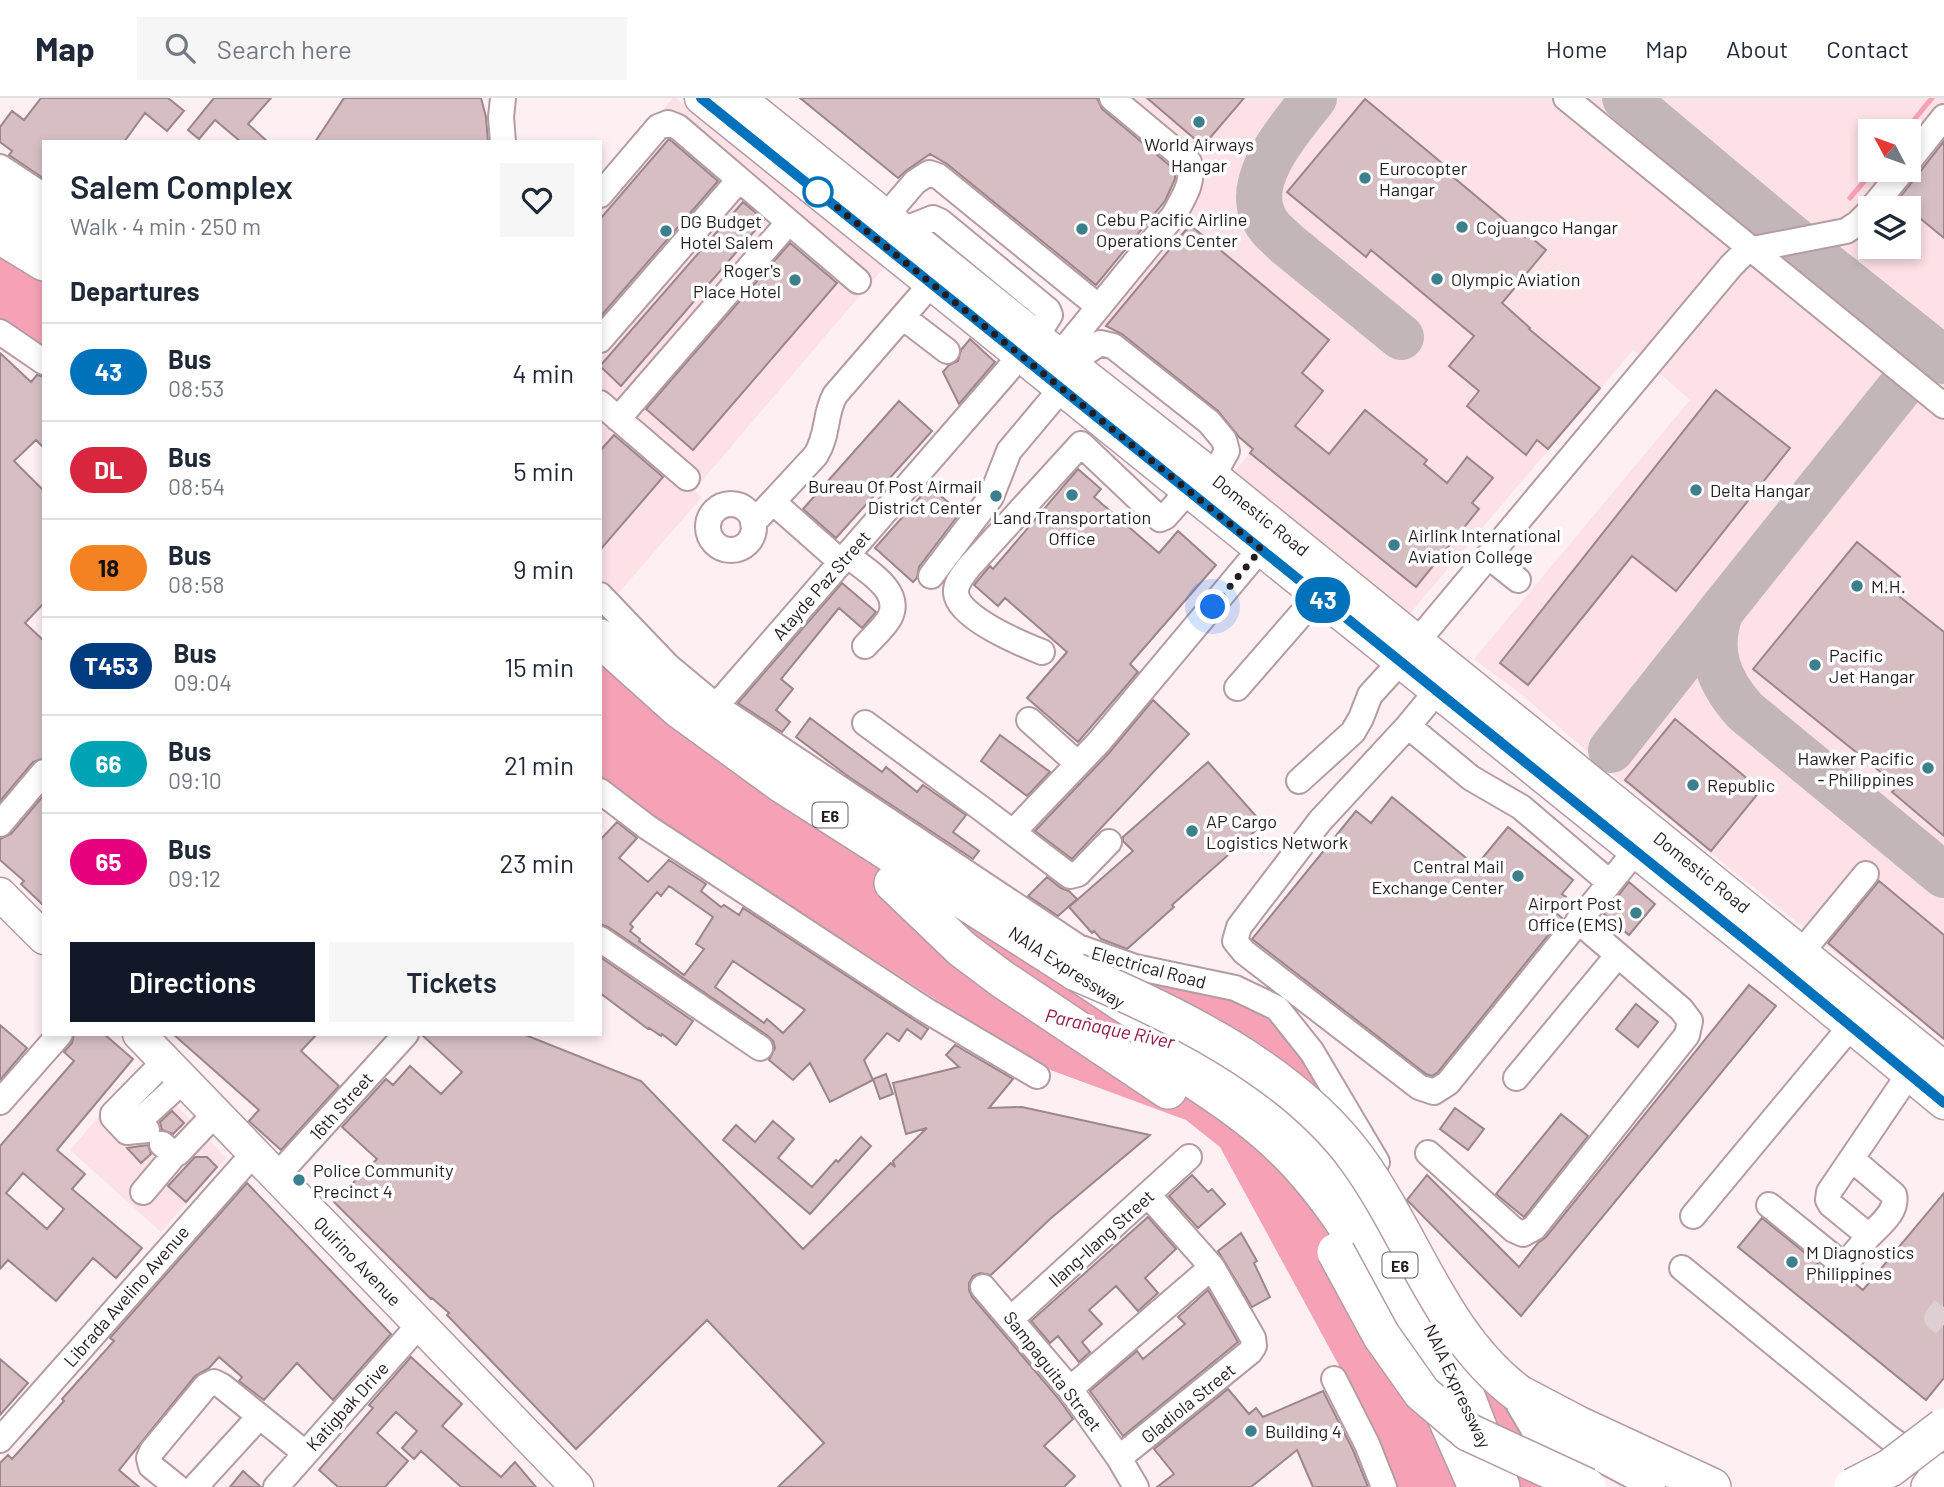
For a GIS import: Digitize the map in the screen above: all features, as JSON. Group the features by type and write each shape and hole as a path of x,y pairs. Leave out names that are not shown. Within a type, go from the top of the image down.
{"highway":[{"path":"0,198 42,225"},
{"path":"0,235 42,261"},
{"name":"NAIA Expressway","path":"602,640 679,709 782,784 1076,972 1273,1104 1304,1130 1345,1179 1394,1254 1464,1391 1501,1487"},
{"name":"NAIA Expressway","path":"602,672 667,729 757,795 1219,1098 1286,1151 1326,1195 1364,1254 1396,1314 1477,1487"},
{"path":"893,883 962,949 1002,979 1231,1133 1298,1192 1336,1252 1381,1335 1422,1393 1468,1432 1587,1487"},
{"path":"1076,972 1149,1003 1221,1044 1281,1084 1328,1126 1367,1174 1469,1348 1503,1382 1548,1410 1712,1487"},
{"path":"1853,1487 1890,1468 1944,1427"}],"main road":[{"name":"Domestic Road","path":"701,98 1048,362 1100,422 1189,480 1269,539 1793,962 1944,1068"},
{"name":"Domestic Road","path":"739,98 888,238 931,284 1048,362"},
{"name":"Domestic Road","path":"1100,422 1189,480"},
{"name":"Domestic Road","path":"1269,539 1318,595 1408,652 1437,692 1643,841"},
{"path":"0,894 42,933"},
{"name":"Domestic Road","path":"1793,962 1851,1026 1944,1103"},
{"name":"Quirino Avenue","path":"141,1036 578,1487"}],"street":[{"path":"931,576 991,497 1048,362 1098,307 1174,215 1189,186 1192,171 1189,162 1112,98"},
{"path":"1566,98 1944,406"},
{"path":"500,100 503,140"},
{"path":"1922,145 1944,117"},
{"path":"602,193 658,127 668,123 678,127 858,281"},
{"path":"0,167 42,195"},
{"path":"888,238 920,177 929,173 938,176 1098,307"},
{"path":"602,338 738,180"},
{"path":"1881,196 1892,182"},
{"path":"688,478 606,412 789,223"},
{"path":"1299,781 1353,732 1362,718 1370,695 1742,255 1753,249 1846,231 1858,223"},
{"path":"753,523 816,455 823,443 835,395 931,284"},
{"path":"904,318 947,351"},
{"path":"0,331 42,361"},
{"path":"1042,652 1017,642 983,622 963,606 956,597 956,590 968,568 1100,422 1140,502 1189,480 1227,450 1224,440 1209,422 1113,346 1100,343 1048,362"},
{"name":"Atayde Paz Street","path":"716,706 844,559 1048,362"},
{"path":"773,502 844,559 882,585 891,595 894,603 889,619 865,646"},
{"path":"1013,832 1098,743 1269,539"},
{"path":"1488,556 1518,580"},
{"path":"1237,688 1318,595"},
{"name":"Electrical Road","path":"602,597 668,666 716,706 1078,947 1135,967 1235,988 1277,1008 1312,1052 1533,1429 1556,1487"},
{"path":"1437,692 1320,821 1239,927 1236,941 1244,952 1419,1087 1434,1092 1448,1083 1643,841"},
{"path":"1028,720 1078,764"},
{"path":"865,723 1070,876 1078,874 1109,842"},
{"path":"1408,726 1471,778 1521,807 1609,883"},
{"path":"0,824 42,774"},
{"path":"604,803 647,828 924,1009 1037,1076"},
{"path":"1793,962 1866,874"},
{"path":"1428,1153 1514,1230 1523,1234 1534,1228 1687,1035 1690,1021 1681,1009 1577,920"},
{"path":"602,940 760,1048"},
{"path":"1516,1078 1618,955"},
{"path":"1693,1216 1851,1026"},
{"path":"0,1102 58,1036"},
{"name":"16th Street","path":"276,1177 404,1036"},
{"path":"143,1192 153,1140 175,1070"},
{"path":"1869,1236 1831,1205 1828,1200 1829,1192 1909,1074"},
{"path":"153,1140 216,1113"},
{"name":"Librada Avelino Avenue","path":"0,1440 254,1153"},
{"name":"Ilang-Ilang Street","path":"1012,1318 1189,1157"},
{"path":"1769,1205 1842,1263 1847,1261 1896,1201 1894,1195 1853,1160"},
{"path":"1070,1389 1212,1267 1148,1195"},
{"name":"Gladiola Street","path":"1119,1458 1254,1346 1253,1338 1212,1267"},
{"path":"1682,1268 1930,1470"},
{"name":"Sampaguita Street","path":"984,1287 1070,1389 1136,1487"},
{"name":"Katigbak Drive","path":"276,1487 419,1325"},
{"path":"1334,1378 1367,1444 1384,1487"},
{"path":"177,1487 151,1466 149,1458 206,1386 214,1382 306,1453"},
{"path":"195,1487 259,1417"},
{"path":"1533,1429 1653,1487"}],"shaded area":[{"path":"673,98 676,98 886,265 694,490 701,498 616,596 602,581 602,181"},
{"path":"800,98 1944,98 1944,1040 1614,775 1521,694 1474,659 1690,400 1633,350 1406,618 1233,473 1250,453 1244,442 932,185 926,192 910,178 905,184"},
{"path":"141,1068 226,1158 161,1232 70,1150"}],"water":[{"path":"0,182 42,209 42,348 0,321"},
{"name":"Parañaque River","path":"602,610 695,701 1135,977 1232,1000 1301,1032 1541,1462 1549,1487 1395,1487 1379,1439 1220,1147 1186,1120 1037,1065 614,791 602,780"}],"building":[{"path":"41,98 168,98 184,111 167,131 145,113 125,140 42,140 42,177 9,155 12,151 0,142 0,127 12,111 24,120"},
{"path":"214,98 271,98 248,124 266,140 239,140 215,120 199,139 188,130"},
{"path":"344,98 481,98 488,140 316,140"},
{"name":"Cebu Pacific Airline Operations Center","path":"800,98 1097,98 1102,109 1175,170 1175,179 1165,201 1096,285 947,164 930,154 898,178"},
{"name":"World Airways Hangar","path":"1147,98 1244,98 1203,146"},
{"path":"1365,99 1525,237 1527,234 1546,250 1502,303 1600,388 1548,449 1537,440 1526,455 1467,406 1479,391 1449,366 1474,336 1371,250 1366,257 1287,192"},
{"path":"669,139 718,181 602,315 602,217"},
{"path":"1944,141 1944,238 1921,219 1921,196 1901,196 1912,182 1922,182 1922,169"},
{"path":"743,202 764,220 621,386 602,368 602,364"},
{"path":"1190,225 1329,340 1302,373 1323,391 1295,426 1329,454 1365,410 1427,460 1424,464 1447,483 1467,457 1493,478 1472,503 1479,509 1416,587 1250,453 1253,449 1239,437 1218,411 1122,334 1106,326"},
{"path":"790,243 837,283 693,450 646,409"},
{"path":"970,339 995,362 959,404 943,372 958,361 961,350"},
{"path":"0,353 31,382 37,375 42,376 42,446 36,440 14,461 42,489 42,605 25,623 42,639 42,759 33,762 0,801"},
{"name":"Delta Hangar","path":"1716,390 1790,448 1676,591 1632,556 1528,685 1500,663"},
{"path":"899,401 932,431 836,538 803,509"},
{"path":"614,435 663,477 602,548 602,449"},
{"path":"1078,469 1101,489 1094,497 1159,553 1178,531 1216,565 1130,664 1138,672 1078,742 1027,698 1067,652 1005,598 998,606 974,585 990,566 993,569"},
{"path":"930,486 960,513 919,567 917,578 913,582 875,548"},
{"path":"1857,542 1900,577 1890,589 1944,632 1944,836 1892,792 1898,786 1753,669"},
{"path":"842,583 876,612 862,628 839,608 781,679 793,689 776,710 790,722 782,732 738,703"},
{"path":"1153,700 1189,734 1072,859 1035,831 1109,753"},
{"path":"810,718 882,772 886,767 917,792 923,785 966,815 953,832 979,851 973,859 849,777 796,737"},
{"name":"Republic","path":"1675,719 1761,790 1711,851 1625,780"},
{"path":"1000,735 1050,772 1027,796 981,761"},
{"name":"AP Cargo Logistics Network","path":"1208,762 1263,824 1127,949 1101,939 1094,931 1092,933 1069,907 1133,851 1123,841 1123,837"},
{"path":"42,797 42,904 21,884 24,881 0,860 0,839 11,834"},
{"path":"1392,797 1476,866 1508,827 1573,880 1562,894 1566,897 1554,911 1562,918 1432,1076 1252,939 1356,811 1371,823"},
{"path":"617,822 637,838 619,858 648,882 669,860 706,884 701,891 721,907 724,905 739,915 743,908 928,1029 921,1039 907,1029 899,1041 887,1033 864,1060 873,1080 830,1102 810,1063 793,1080 769,1060 775,1048 768,1036 602,925 602,838","holes":["669,886 713,917 696,944 704,949 684,975 630,931 633,927 630,924 657,892 661,896","733,961 805,1010 783,1033 767,1019 764,1023 715,987"]},
{"path":"1047,877 1077,899 1058,916 1028,896"},
{"path":"1879,881 1944,935 1944,1039 1828,943"},
{"path":"1629,882 1655,904 1629,935 1604,914"},
{"path":"602,958 693,1021 676,1045 662,1034 661,1036 602,994"},
{"path":"1749,985 1776,1006 1521,1316 1407,1200 1427,1175 1519,1267"},
{"path":"1636,1004 1658,1022 1638,1047 1616,1029"},
{"path":"0,1025 27,1048 0,1080"},
{"path":"74,1036 106,1036 133,1059 57,1150 85,1174 72,1189 142,1248 116,1278 93,1258 56,1301 8,1260 0,1269 0,1146 74,1061 64,1052 72,1043","holes":["23,1173 64,1209 47,1229 6,1193"]},
{"path":"175,1036 315,1036 301,1051 339,1086 281,1150 249,1121 259,1110"},
{"path":"423,1036 528,1036 641,1081 803,1249 891,1163 895,1167 893,1161 927,1128 906,1134 893,1083 959,1067 946,1055 955,1045 1013,1079 989,1108 1022,1107 1150,1135 1050,1219 991,1275 980,1273 973,1276 969,1283 972,1297 1073,1419 1044,1446 1075,1476 1064,1487 778,1487 824,1443 707,1320 576,1449 447,1315 449,1313 431,1299 334,1202 377,1159 342,1127 386,1079 393,1085 410,1066 441,1094 462,1072"},
{"path":"886,1074 893,1094 880,1099 873,1079"},
{"path":"1455,1108 1484,1129 1468,1150 1440,1129"},
{"path":"172,1111 184,1123 173,1134 162,1130 160,1122"},
{"path":"1561,1114 1588,1136 1524,1217 1496,1194"},
{"path":"773,1121 794,1139 778,1158 812,1187 861,1137 871,1146 810,1214 723,1140 736,1125 755,1142"},
{"path":"148,1145 151,1154 141,1163 127,1148"},
{"path":"195,1157 207,1157 217,1167 186,1202 168,1186"},
{"path":"1192,1175 1208,1192 1212,1189 1225,1204 1198,1228 1169,1196"},
{"path":"247,1183 391,1334 333,1400 297,1363 264,1400 239,1381 242,1377 219,1357 209,1368 195,1376 119,1470 139,1487 0,1487 0,1463 8,1455 12,1459 64,1401 62,1399 114,1341 110,1338"},
{"path":"1944,1193 1944,1378 1926,1400 1738,1247 1762,1218 1832,1275 1847,1277 1863,1290"},
{"path":"1148,1217 1176,1249 1145,1278 1158,1293 1138,1311 1116,1286 1089,1310 1102,1324 1082,1342 1090,1352 1079,1362 1058,1336 1050,1343 1031,1321"},
{"path":"1241,1233 1257,1261 1254,1263 1270,1297 1252,1307 1218,1251"},
{"path":"1208,1290 1238,1342 1123,1436 1090,1391 1137,1351 1143,1359 1185,1324 1178,1317"},
{"path":"411,1357 462,1404 442,1426 501,1477 515,1462 536,1487 461,1487 421,1451 414,1459 402,1448 417,1431 396,1412 377,1433 408,1461 385,1487 338,1487 319,1470 373,1408 369,1405"},
{"path":"0,1359 28,1383 0,1415"},
{"path":"1228,1389 1249,1414 1256,1408 1263,1417 1323,1391 1353,1450 1368,1487 1313,1487 1297,1450 1251,1487 1157,1487 1174,1474 1154,1449"},
{"path":"243,1471 261,1487 230,1487"}],"waterway":[{"path":"1915,119 1932,98"},
{"path":"1850,198 1864,182"}],"taxiway":[{"path":"1314,98 1283,138 1265,171 1260,188 1260,204 1265,220 1287,244 1401,337"},
{"path":"1625,98 1796,241 1944,359"},
{"path":"1944,361 1930,359 1918,365 1721,611 1715,639 1717,664 1728,688 1745,711 1944,875"},
{"path":"1611,750 1721,611"}],"tunnel":[{"path":"1944,1307 1936,1318 1944,1325"}],"bus line":[{"name":"43","path":"701,98 1772,961 1944,1103"}],"place":[{"name":"World Airways Hangar","path":"1199,122"},
{"name":"Eurocopter Hangar","path":"1365,178"},
{"name":"Cojuangco Hangar","path":"1462,227"},
{"name":"Cebu Pacific Airline Operations Center","path":"1082,229"},
{"name":"DG Budget Hotel Salem","path":"666,231"},
{"name":"Olympic Aviation","path":"1437,279"},
{"name":"Roger's Place Hotel","path":"795,280"},
{"name":"Delta Hangar","path":"1696,490"},
{"name":"Land Transportation Office","path":"1072,495"},
{"name":"Bureau Of Post Airmail District Center","path":"996,496"},
{"name":"Airlink International Aviation College","path":"1394,545"},
{"name":"M.H.","path":"1857,586"},
{"name":"Pacific Jet Hangar","path":"1815,665"},
{"name":"Hawker Pacific - Philippines","path":"1928,768"},
{"name":"Republic","path":"1693,785"},
{"name":"AP Cargo Logistics Network","path":"1192,831"},
{"name":"Central Mail Exchange Center","path":"1518,876"},
{"name":"Airport Post Office (EMS)","path":"1636,913"},
{"name":"Police Community Precinct 4","path":"299,1180"},
{"name":"M Diagnostics Philippines","path":"1792,1262"},
{"name":"Building 4","path":"1251,1431"}],"route":[{"path":"818,192 1261,549 1213,607"}]}
